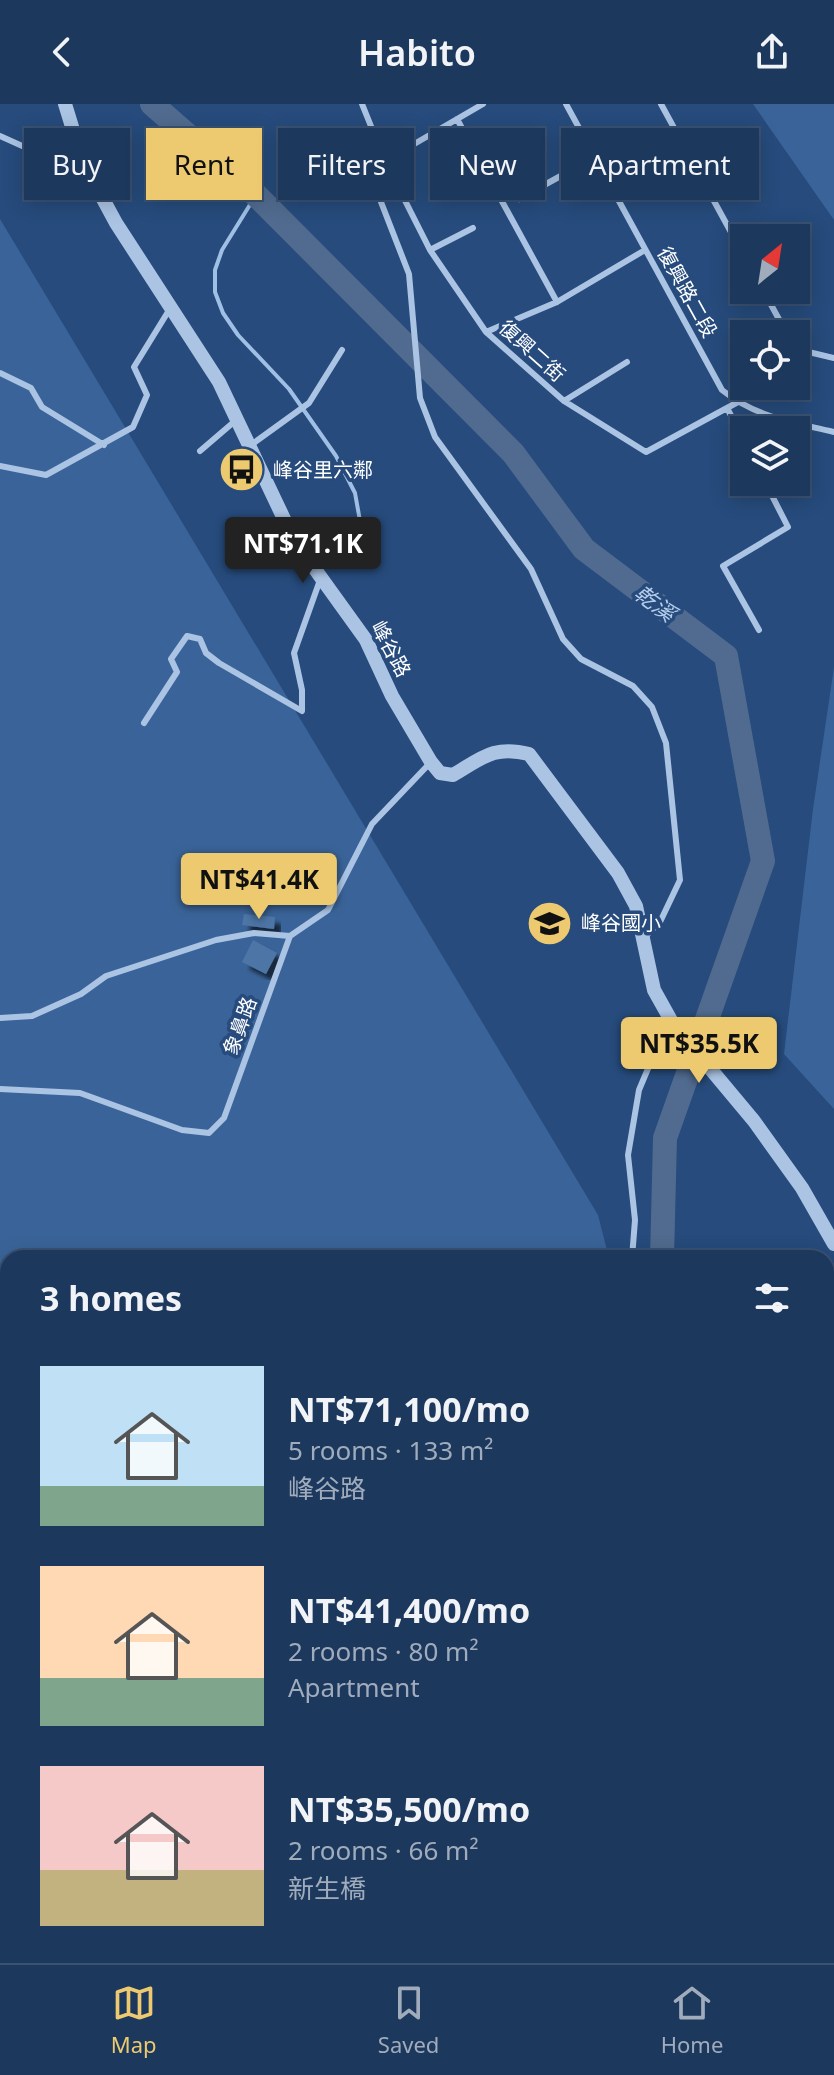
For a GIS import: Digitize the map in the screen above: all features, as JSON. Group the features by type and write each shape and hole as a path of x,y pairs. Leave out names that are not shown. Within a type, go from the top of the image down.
{"street":[{"name":"峰谷路","path":"65,104 72,128"},
{"name":"峰谷路","path":"104,200 219,382 294,540 366,640 392,696 431,762"},
{"path":"431,762 440,773 453,775 494,751 510,749 529,754 618,873 636,906 654,990 671,1021 754,1121 802,1188 834,1244"}],"lane":[{"name":"復興二街","path":"362,104 372,128"},
{"path":"414,144 483,104"},
{"name":"復興路二段","path":"566,104 579,128"},
{"path":"661,104 730,230"},
{"path":"457,119 557,302"},
{"path":"0,136 24,147"},
{"path":"381,200 409,274 420,398 435,437 531,569 563,639 581,659 633,686 652,707 666,743 680,880 660,922 643,939"},
{"name":"復興二街","path":"405,200 430,250 486,332 564,401 646,452 738,402"},
{"name":"復興路二段","path":"618,200 722,390 738,402 768,416 834,432"},
{"path":"430,250 473,228"},
{"path":"486,332 557,302 645,250"},
{"path":"0,466 46,475 133,427 147,395 134,367 171,307"},
{"path":"251,445 309,403 342,350"},
{"path":"810,352 834,358"},
{"path":"564,401 627,362"},
{"path":"0,373 31,388 42,407 104,445"},
{"path":"727,408 731,416"},
{"path":"200,451 237,418"},
{"path":"759,630 723,566 788,527 772,496"},
{"path":"144,723 177,672 171,659 187,636 200,639 206,653 219,663 302,711 302,690 294,653 321,576"},
{"path":"0,1018 32,1016 81,994 106,976 216,940 254,933 290,936 328,910 372,824 431,762"},
{"name":"象鼻路","path":"0,1089 80,1093 182,1130 209,1133 224,1118 290,936"},
{"path":"633,1250 635,1220 628,1155 630,1142 639,1090 671,1021"}],"shaded area":[{"path":"753,104 834,104 834,220"},
{"path":"0,219 598,1215 607,1250 0,1250"},
{"path":"834,667 834,1109 784,1054 813,809"}],"building":[{"path":"244,914 275,917 274,929 242,925"},
{"path":"253,940 277,953 266,974 242,962"}],"waterway":[{"name":"乾溪","path":"152,104 256,195 513,453 584,549 726,656 763,861 665,1138 662,1250"},
{"path":"253,200 222,250 215,270 215,292 223,313 238,335 289,389 336,456 355,493 362,532"}],"place":[{"name":"峰谷里六鄰","path":"242,470"},
{"name":"峰谷國小","path":"550,923"}]}
